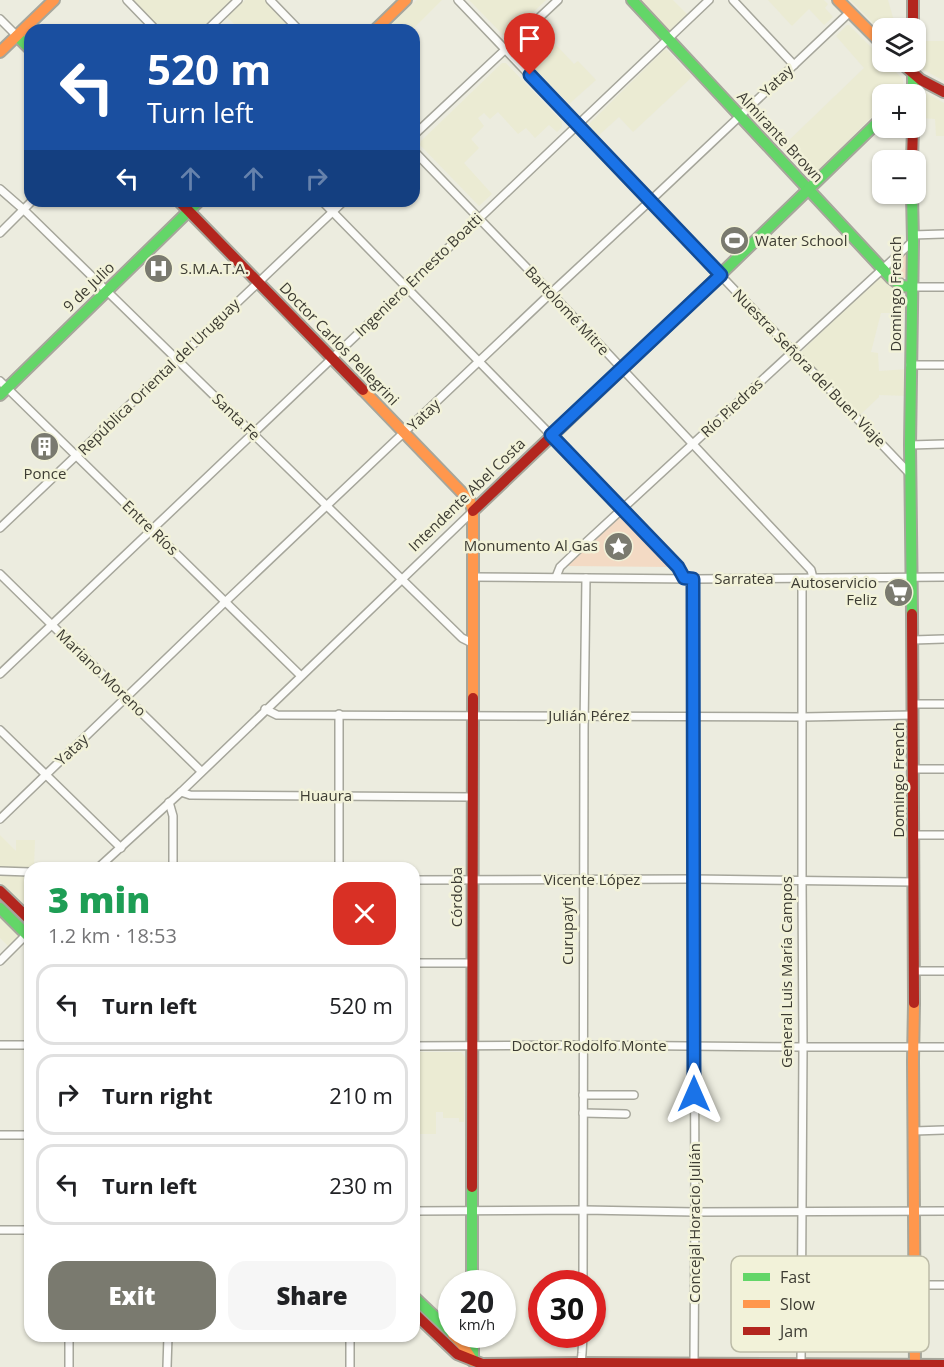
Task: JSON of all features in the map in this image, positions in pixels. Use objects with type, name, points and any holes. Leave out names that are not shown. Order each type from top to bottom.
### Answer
[{"type":"street","points":[[29,24],[54,0]]},
{"type":"street","points":[[126,0],[150,24]]},
{"type":"street","points":[[213,24],[237,0]]},
{"type":"street","points":[[270,0],[293,24]]},
{"type":"street","points":[[381,24],[406,0]]},
{"type":"street","name":"Nuestra Señora del Buen Viaje","points":[[458,0],[911,476]]},
{"type":"street","points":[[420,129],[558,0]]},
{"type":"street","name":"Almirante Brown","points":[[632,0],[883,269],[897,283],[911,287]]},
{"type":"street","name":"Ingeniero Ernesto Boatti","points":[[0,674],[709,0]]},
{"type":"street","points":[[733,0],[794,65]]},
{"type":"street","points":[[838,0],[872,34]]},
{"type":"street","points":[[913,0],[913,18]]},
{"type":"street","name":"Yatay","points":[[0,819],[225,602],[850,12]]},
{"type":"street","points":[[0,19],[24,43]]},
{"type":"street","points":[[0,52],[24,29]]},
{"type":"street","points":[[913,74],[944,92]]},
{"type":"street","points":[[910,84],[913,74]]},
{"type":"street","points":[[913,74],[913,84]]},
{"type":"street","name":"Intendente Abel Costa","points":[[105,862],[181,792],[300,675],[721,275],[872,128]]},
{"type":"street","name":"Bartolomé Mitre","points":[[420,157],[811,570],[813,578]]},
{"type":"street","name":"Santa Fe","points":[[0,189],[462,638],[472,643]]},
{"type":"street","name":"Domingo French","points":[[912,204],[910,445],[915,971],[914,1256]]},
{"type":"street","points":[[0,233],[27,207]]},
{"type":"street","name":"Doctor Carlos Pellegrini","points":[[185,207],[470,501],[473,510]]},
{"type":"street","name":"9 de Julio","points":[[2,388],[193,207]]},
{"type":"street","points":[[328,207],[678,567],[684,578]]},
{"type":"street","name":"República Oriental del Uruguay","points":[[0,528],[338,207]]},
{"type":"street","points":[[912,238],[944,234]]},
{"type":"street","name":"Río Piedras","points":[[556,577],[560,567],[883,269],[912,238]]},
{"type":"street","points":[[911,287],[944,287]]},
{"type":"street","points":[[910,365],[944,365]]},
{"type":"street","name":"Entre Ríos","points":[[2,388],[76,456],[300,675]]},
{"type":"street","points":[[910,445],[944,444]]},
{"type":"street","name":"Córdoba","points":[[472,1270],[473,510]]},
{"type":"street","name":"Mariano Moreno","points":[[0,574],[201,771]]},
{"type":"street","name":"Sarratea","points":[[472,577],[802,579],[944,577]]},
{"type":"street","name":"Curupaytí","points":[[583,1270],[586,578]]},
{"type":"street","name":"Concejal Horacio Julián","points":[[693,579],[694,1363]]},
{"type":"street","name":"General Luis María Campos","points":[[802,579],[802,1256]]},
{"type":"street","points":[[913,640],[944,639]]},
{"type":"street","name":"Julián Pérez","points":[[265,709],[277,715],[802,717],[913,710],[944,704]]},
{"type":"street","points":[[339,714],[339,862]]},
{"type":"street","points":[[0,729],[121,848]]},
{"type":"street","points":[[914,769],[944,769]]},
{"type":"street","name":"Huaura","points":[[181,792],[190,795],[472,797]]},
{"type":"street","points":[[169,802],[173,816],[173,862]]},
{"type":"street","points":[[914,835],[944,835]]},
{"type":"street","points":[[0,871],[24,872]]},
{"type":"street","name":"Vicente López","points":[[420,880],[693,879],[914,882]]},
{"type":"street","points":[[0,891],[24,915]]},
{"type":"street","points":[[0,908],[24,930]]},
{"type":"street","points":[[1,958],[24,938]]},
{"type":"street","points":[[420,963],[472,963]]},
{"type":"street","points":[[915,971],[944,971]]},
{"type":"street","points":[[0,1045],[24,1045]]},
{"type":"street","name":"Doctor Rodolfo Monte","points":[[420,1046],[944,1047]]},
{"type":"street","points":[[583,1095],[634,1095]]},
{"type":"street","points":[[584,1113],[626,1114]]},
{"type":"street","points":[[914,1131],[944,1130]]},
{"type":"street","points":[[0,1135],[24,1135]]},
{"type":"street","points":[[420,1211],[944,1211]]},
{"type":"street","points":[[0,1230],[24,1230]]},
{"type":"street","points":[[420,1303],[438,1320]]},
{"type":"street","points":[[420,1318],[471,1365],[677,1365],[694,1363],[778,1366],[944,1365]]},
{"type":"street","points":[[69,1342],[69,1367]]},
{"type":"street","points":[[167,1367],[168,1342]]},
{"type":"street","points":[[350,1342],[350,1367]]},
{"type":"street","points":[[463,1348],[471,1365]]},
{"type":"street","points":[[471,1365],[472,1348]]},
{"type":"street","points":[[580,1365],[582,1348]]},
{"type":"street","name":"General Luis María Campos","points":[[801,1352],[801,1365]]},
{"type":"shaded area","points":[[133,0],[231,0],[206,24],[156,24]]},
{"type":"shaded area","points":[[245,0],[265,0],[288,24],[234,24],[227,17]]},
{"type":"shaded area","points":[[417,0],[442,0],[418,24],[391,24]]},
{"type":"shaded area","points":[[469,0],[546,0],[507,38]]},
{"type":"shaded area","points":[[638,0],[673,0],[689,16],[669,31]]},
{"type":"shaded area","points":[[768,0],[824,0],[828,4],[825,8],[833,17],[824,25],[809,9],[792,26]]},
{"type":"shaded area","points":[[850,0],[888,0],[893,18],[872,18],[872,22]]},
{"type":"shaded area","points":[[849,25],[872,48],[872,72],[896,72],[903,79],[903,84],[872,84],[872,117],[812,177],[809,177],[782,147],[864,68],[836,36]]},
{"type":"shaded area","points":[[541,29],[574,64],[578,61],[596,80],[569,104],[519,53],[519,49]]},
{"type":"shaded area","points":[[926,41],[944,41],[944,81],[926,71]]},
{"type":"shaded area","points":[[664,50],[667,50],[692,77],[633,132],[619,117],[598,136],[589,125],[590,123]]},
{"type":"shaded area","points":[[502,63],[506,63],[562,122],[562,127],[557,132],[549,125],[535,138],[526,128],[518,134],[498,112],[490,119],[484,113],[478,118],[484,126],[471,139],[479,148],[464,163],[492,194],[479,206],[420,145],[421,141]]},
{"type":"shaded area","points":[[926,93],[944,103],[944,136],[936,136],[935,119],[926,118]]},
{"type":"shaded area","points":[[905,254],[908,255],[909,274],[903,279],[896,276],[891,269]]},
{"type":"shaded area","points":[[883,276],[907,300],[909,313],[881,313],[871,352],[878,353],[879,371],[908,369],[907,396],[879,395],[860,415],[803,357],[801,352],[879,277]]},
{"type":"shaded area","points":[[621,515],[673,567],[566,566]]},
{"type":"shaded area","points":[[0,835],[16,851],[16,840],[35,840],[34,862],[24,862],[24,868],[0,869]]},
{"type":"shaded area","points":[[0,875],[24,875],[24,906],[0,882]]},
{"type":"shaded area","points":[[0,916],[18,934],[18,939],[10,948],[0,938]]},
{"type":"shaded area","points":[[420,1052],[461,1052],[465,1057],[464,1122],[459,1122],[459,1118],[443,1118],[443,1112],[436,1112],[436,1134],[420,1134]]},
{"type":"traffic: fast","points":[[632,0],[891,278],[902,286],[911,287]]},
{"type":"traffic: fast","points":[[17,36],[24,43]]},
{"type":"traffic: fast","points":[[913,72],[913,84]]},
{"type":"traffic: fast","points":[[663,330],[872,128]]},
{"type":"traffic: fast","points":[[912,204],[910,445],[912,614]]},
{"type":"traffic: fast","points":[[0,395],[193,207]]},
{"type":"traffic: fast","points":[[0,908],[24,932]]},
{"type":"traffic: fast","points":[[472,1187],[472,1270]]},
{"type":"traffic: fast","points":[[420,1303],[438,1320]]},
{"type":"traffic: fast","points":[[473,1348],[473,1361]]},
{"type":"traffic: slow","points":[[29,24],[54,0]]},
{"type":"traffic: slow","points":[[381,24],[406,0]]},
{"type":"traffic: slow","points":[[838,0],[872,34]]},
{"type":"traffic: slow","points":[[0,52],[24,29]]},
{"type":"traffic: slow","points":[[363,390],[470,501],[473,511],[473,698]]},
{"type":"traffic: slow","points":[[914,1003],[914,1256]]},
{"type":"traffic: slow","points":[[464,1348],[473,1361]]},
{"type":"traffic: slow","points":[[915,1352],[915,1367]]},
{"type":"traffic: jam","points":[[913,0],[913,18]]},
{"type":"traffic: jam","points":[[912,72],[921,80],[944,92]]},
{"type":"traffic: jam","points":[[912,150],[913,138]]},
{"type":"traffic: jam","points":[[185,207],[363,390]]},
{"type":"traffic: jam","points":[[473,511],[663,330]]},
{"type":"traffic: jam","points":[[912,614],[914,1003]]},
{"type":"traffic: jam","points":[[472,1187],[473,698]]},
{"type":"traffic: jam","points":[[0,891],[24,914]]},
{"type":"traffic: jam","points":[[420,1319],[457,1354],[482,1364],[581,1363],[580,1367]]},
{"type":"traffic: jam","points":[[581,1363],[944,1365]]},
{"type":"place","name":"Water School","points":[[734,241]]},
{"type":"place","name":"S.M.A.T.A.","points":[[159,269]]},
{"type":"place","name":"Ponce","points":[[45,447]]},
{"type":"place","name":"Monumento Al Gas","points":[[619,546]]},
{"type":"place","name":"Autoservicio Feliz","points":[[898,592]]},
{"type":"route","points":[[530,75],[721,275],[551,435],[678,567],[684,578],[693,579],[694,1094]]}]
